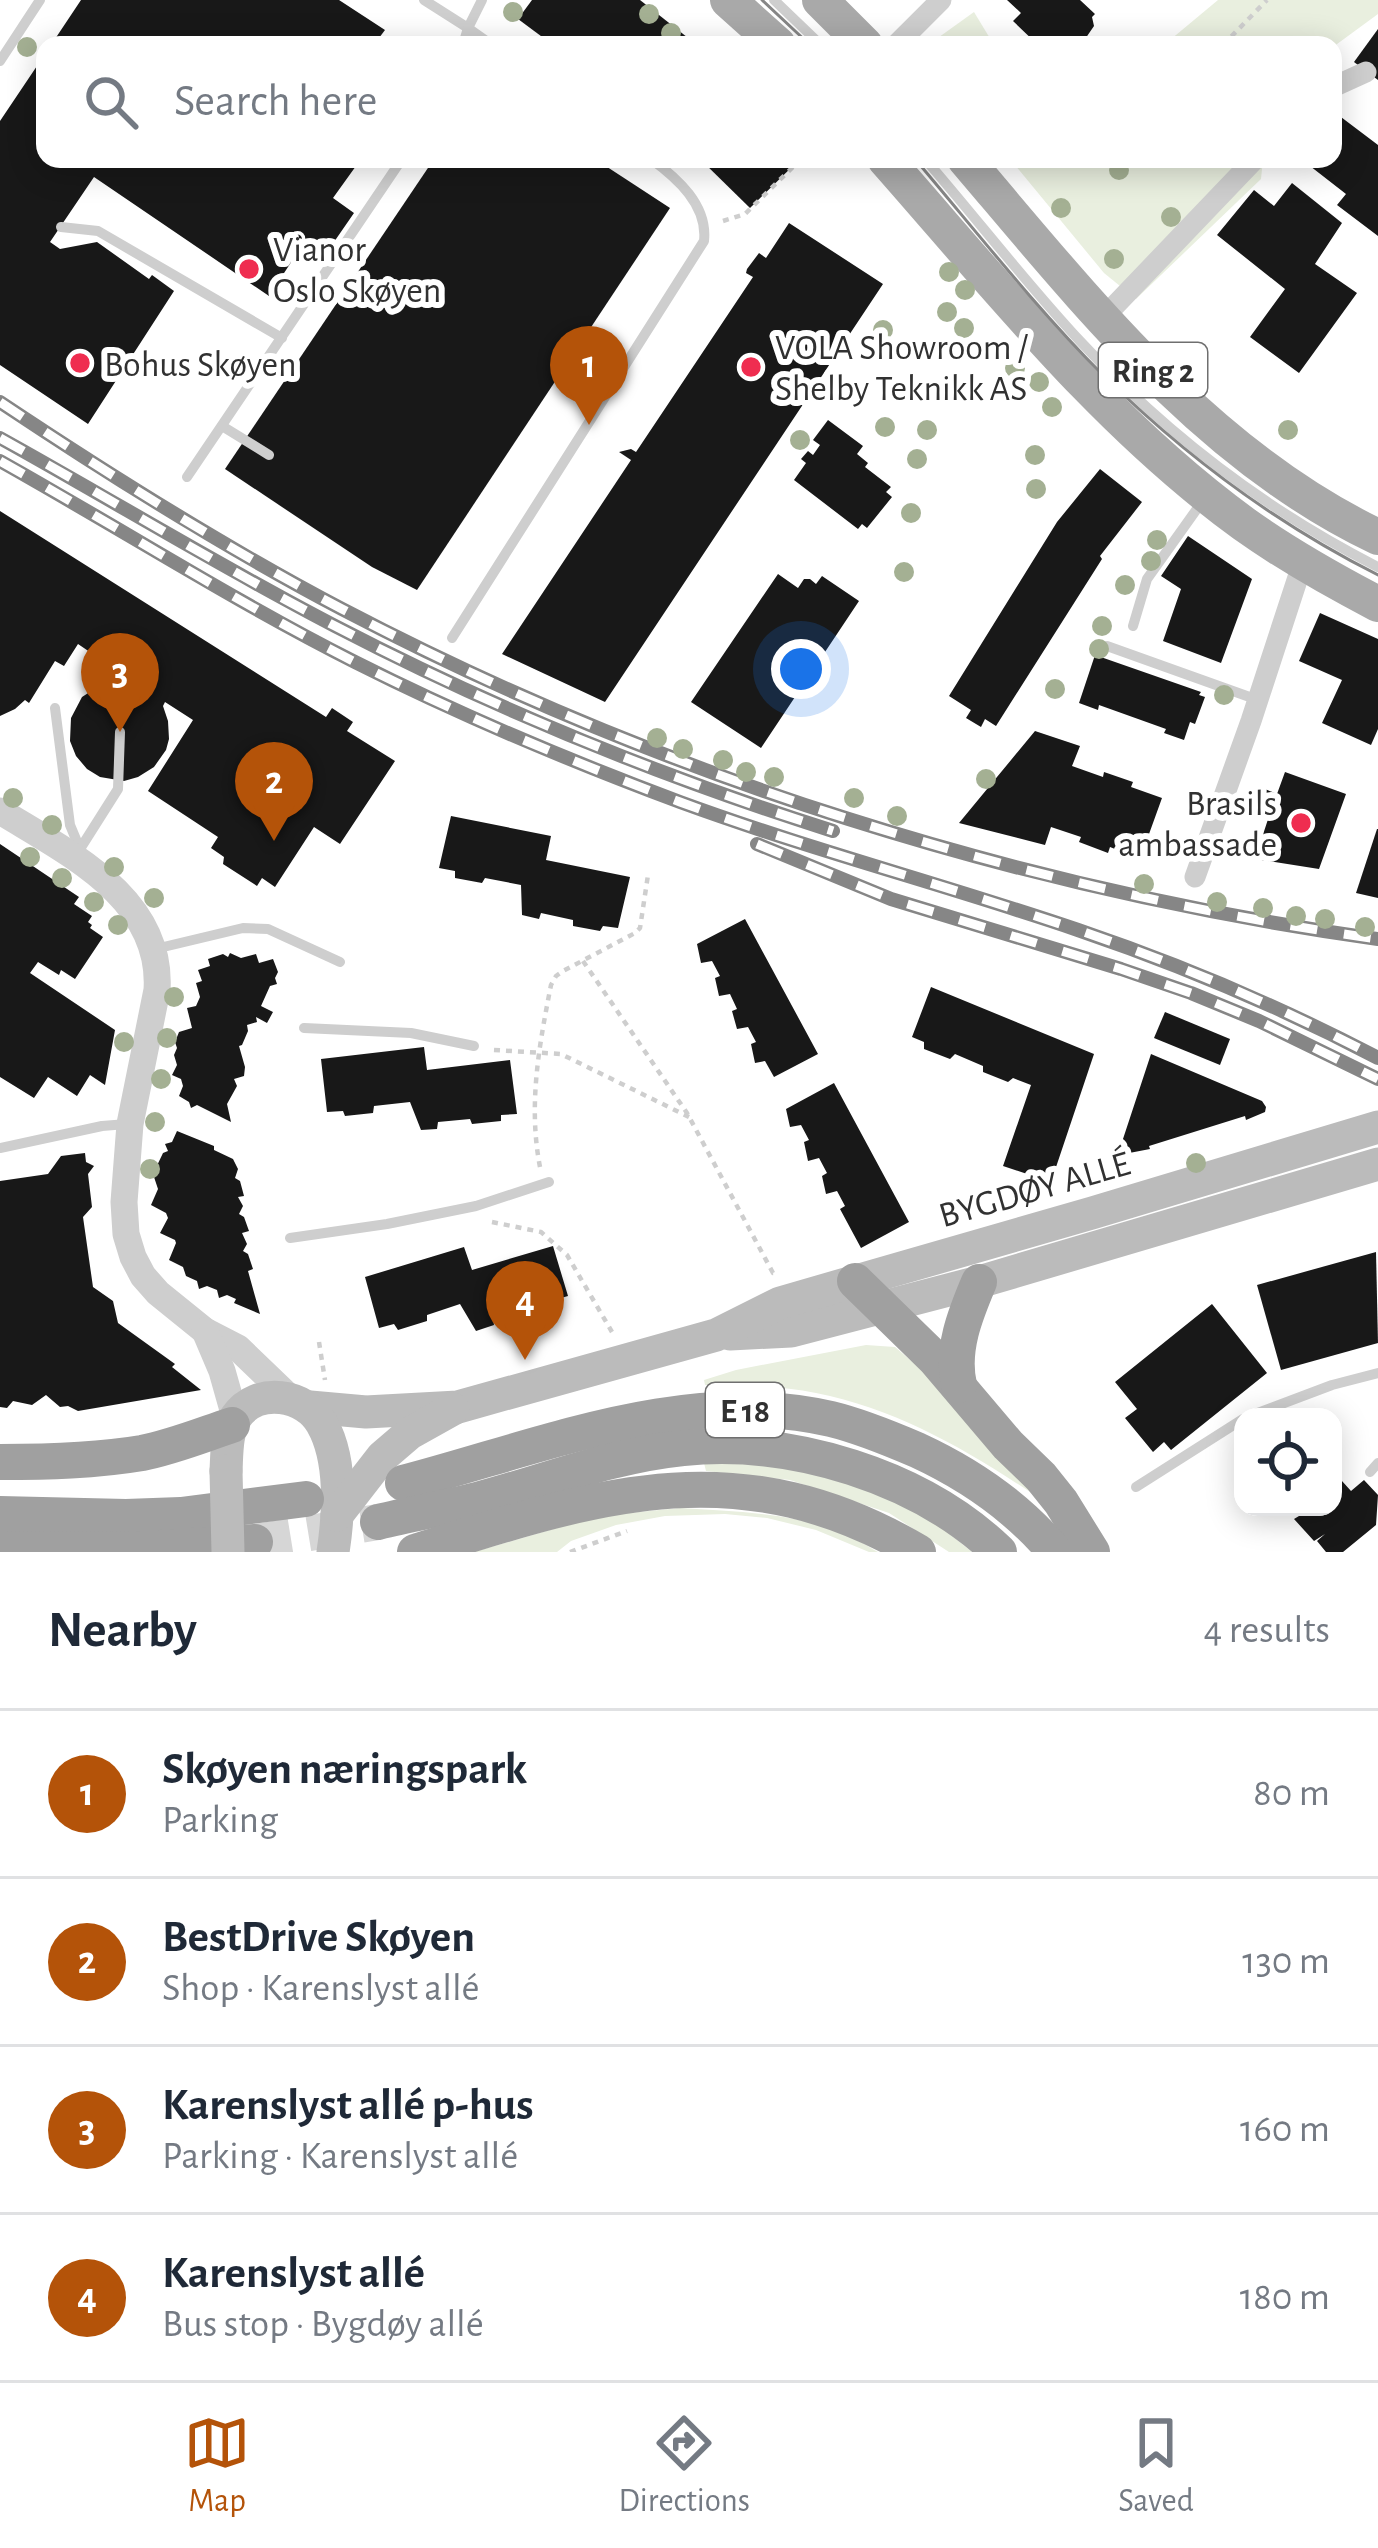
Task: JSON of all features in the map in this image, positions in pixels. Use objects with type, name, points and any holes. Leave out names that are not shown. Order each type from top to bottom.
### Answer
[{"type":"highway","points":[[855,1280],[959,1385],[1051,1490],[1092,1552]]},
{"type":"highway","points":[[959,1385],[956,1354],[979,1282]]},
{"type":"highway","name":"E 18","points":[[403,1483],[678,1412],[777,1411],[832,1419],[930,1456],[1014,1510],[1055,1552]]},
{"type":"highway","points":[[0,1462],[143,1453],[234,1421]]},
{"type":"highway","name":"E 18","points":[[377,1522],[641,1454],[724,1446],[821,1460],[872,1475],[938,1507],[999,1552]]},
{"type":"highway","points":[[415,1552],[597,1500],[686,1489],[740,1491],[811,1504],[876,1529],[918,1552]]},
{"type":"highway","points":[[0,1514],[126,1517],[322,1507]]},
{"type":"highway","points":[[0,1549],[242,1547]]},
{"type":"main road","points":[[728,0],[768,36]]},
{"type":"main road","points":[[820,0],[856,36]]},
{"type":"main road","name":"Ring 2","points":[[893,168],[1063,363],[1147,445],[1245,525],[1378,604]]},
{"type":"main road","name":"Ring 2","points":[[973,168],[1103,318],[1228,439],[1280,478],[1378,537]]},
{"type":"main road","name":"BYGDØY ALLÉ","points":[[309,1397],[366,1412],[458,1406],[716,1335],[780,1303],[1378,1126]]},
{"type":"main road","name":"BYGDØY ALLÉ","points":[[716,1335],[791,1330],[979,1282],[1378,1164]]},
{"type":"main road","points":[[242,1547],[226,1471],[234,1421],[243,1409],[261,1400],[309,1397],[330,1448],[322,1507],[333,1552]]},
{"type":"main road","name":"BYGDØY ALLÉ","points":[[322,1507],[410,1433],[458,1406]]},
{"type":"street","points":[[905,36],[941,0]]},
{"type":"street","points":[[1342,83],[1366,71]]},
{"type":"street","points":[[1103,318],[1247,168]]},
{"type":"street","points":[[1195,877],[1303,562]]},
{"type":"street","points":[[0,811],[77,853],[135,912],[155,949],[157,990],[130,1124],[124,1202],[126,1234],[143,1276],[205,1330],[309,1397]]},
{"type":"street","points":[[205,1330],[222,1371],[234,1421]]},
{"type":"lane","points":[[0,62],[40,0]]},
{"type":"lane","points":[[424,0],[479,36]]},
{"type":"lane","points":[[466,36],[482,0]]},
{"type":"lane","points":[[774,0],[812,36]]},
{"type":"lane","points":[[187,477],[396,168]]},
{"type":"lane","points":[[452,638],[704,241],[706,226],[699,210],[664,168]]},
{"type":"lane","points":[[934,168],[1052,310],[1138,398],[1240,484],[1378,568]]},
{"type":"lane","points":[[61,227],[98,231],[282,338]]},
{"type":"lane","points":[[222,426],[269,455]]},
{"type":"lane","points":[[1133,626],[1156,563],[1207,495]]},
{"type":"lane","points":[[1108,646],[1258,700]]},
{"type":"lane","points":[[55,708],[77,853]]},
{"type":"lane","points":[[77,853],[118,789],[120,732]]},
{"type":"lane","points":[[155,949],[243,928],[268,929],[340,962]]},
{"type":"lane","points":[[304,1028],[411,1033],[474,1046]]},
{"type":"lane","points":[[0,1148],[130,1124]]},
{"type":"lane","points":[[290,1238],[476,1206],[546,1183]]},
{"type":"lane","points":[[1271,1408],[1378,1373]]},
{"type":"lane","points":[[1136,1487],[1234,1425]]},
{"type":"path","points":[[1232,36],[1268,0]]},
{"type":"path","points":[[706,226],[745,214],[792,168]]},
{"type":"path","points":[[546,1183],[536,1148],[535,1110],[538,1052],[551,985],[556,976],[640,928],[648,875]]},
{"type":"path","points":[[583,961],[689,1117],[776,1273]]},
{"type":"path","points":[[474,1046],[561,1054],[689,1117]]},
{"type":"path","points":[[476,1206],[490,1221],[541,1232],[567,1255],[612,1332]]},
{"type":"path","points":[[309,1397],[319,1342]]},
{"type":"path","points":[[571,1552],[641,1528]]},
{"type":"green space","points":[[1218,0],[1378,0],[1378,14],[1342,40],[1342,36],[1175,36]]},
{"type":"green space","points":[[974,12],[989,36],[941,36]]},
{"type":"green space","points":[[1017,168],[1262,168],[1261,179],[1136,299],[1104,273]]},
{"type":"green space","points":[[866,1345],[895,1347],[929,1376],[1033,1494],[956,1446],[875,1409],[802,1390],[705,1385],[704,1380],[736,1370]]},
{"type":"green space","points":[[703,1459],[786,1466],[864,1488],[931,1519],[972,1552],[949,1552],[889,1513],[790,1480],[706,1471]]},
{"type":"green space","points":[[680,1508],[804,1521],[844,1533],[878,1552],[816,1530],[725,1514],[665,1516],[616,1525],[571,1541],[557,1552],[474,1552],[598,1516]]},
{"type":"building","points":[[81,0],[339,0],[385,30],[380,36],[57,36]]},
{"type":"building","points":[[532,0],[640,0],[686,36],[541,36],[518,19]]},
{"type":"building","points":[[1007,0],[1080,0],[1095,14],[1094,26],[1087,36],[1029,36],[1013,21],[1021,13]]},
{"type":"building","points":[[1378,29],[1378,80],[1354,62]]},
{"type":"building","points":[[36,67],[36,168],[355,168],[333,198],[354,213],[325,255],[305,241],[269,296],[94,177],[50,242],[60,249],[97,242],[174,291],[88,424],[0,365],[0,121]]},
{"type":"building","points":[[1342,118],[1378,145],[1378,236],[1337,205],[1346,194],[1313,168],[1342,168]]},
{"type":"building","points":[[428,168],[609,168],[670,208],[417,590],[372,567],[225,469]]},
{"type":"building","points":[[709,168],[791,168],[750,208]]},
{"type":"building","points":[[1292,183],[1342,223],[1315,264],[1357,293],[1299,373],[1250,337],[1285,289],[1217,235],[1254,190],[1274,206]]},
{"type":"building","points":[[789,223],[883,284],[605,702],[502,654],[631,460],[619,452],[636,452],[753,277],[747,269],[759,253],[766,258]]},
{"type":"building","points":[[828,420],[863,446],[857,454],[868,463],[865,467],[891,487],[886,492],[892,497],[867,528],[862,524],[858,529],[794,480],[806,463],[801,459],[808,451],[813,455],[820,445],[813,440]]},
{"type":"building","points":[[1100,469],[1142,502],[1100,556],[996,726],[985,719],[981,727],[966,718],[971,710],[949,696],[1057,522]]},
{"type":"building","points":[[0,511],[326,717],[332,708],[353,722],[347,731],[395,761],[340,844],[314,827],[275,887],[262,878],[257,886],[223,864],[224,857],[211,848],[218,837],[148,791],[193,720],[165,702],[169,739],[154,767],[124,781],[87,769],[70,741],[71,718],[82,697],[110,679],[113,671],[78,644],[64,666],[55,661],[29,703],[25,700],[0,716]]},
{"type":"building","points":[[1188,536],[1252,579],[1221,663],[1163,641],[1181,589],[1161,576]]},
{"type":"building","points":[[778,574],[798,588],[804,579],[816,584],[822,576],[859,601],[761,748],[691,702]]},
{"type":"building","points":[[1320,613],[1378,639],[1378,729],[1371,745],[1322,723],[1342,680],[1299,661]]},
{"type":"building","points":[[1095,655],[1201,692],[1205,697],[1184,740],[1099,705],[1098,710],[1079,703]]},
{"type":"building","points":[[1035,731],[1080,746],[1072,766],[1133,782],[1131,787],[1162,798],[1140,859],[1110,847],[1108,853],[1051,827],[1045,845],[959,823]]},
{"type":"building","points":[[1285,772],[1346,794],[1319,869],[1255,859],[1274,801],[1262,797],[1265,789],[1277,794]]},
{"type":"building","points":[[451,816],[551,836],[546,860],[630,877],[618,928],[603,926],[600,931],[541,913],[539,919],[522,915],[521,885],[455,878],[455,871],[439,868]]},
{"type":"building","points":[[1378,829],[1378,898],[1356,893]]},
{"type":"building","points":[[0,844],[79,897],[74,904],[92,916],[90,928],[103,937],[75,979],[38,962],[30,973],[115,1030],[105,1085],[90,1075],[77,1096],[48,1077],[34,1098],[0,1077]]},
{"type":"building","points":[[745,919],[818,1054],[774,1077],[765,1061],[755,1063],[751,1044],[756,1042],[748,1027],[737,1029],[732,1011],[737,1009],[730,994],[719,996],[715,978],[720,976],[712,961],[701,963],[697,944]]},
{"type":"building","points":[[230,953],[241,958],[256,954],[259,963],[273,959],[278,972],[277,984],[270,986],[261,1006],[273,1012],[267,1023],[256,1017],[257,1022],[247,1025],[239,1046],[245,1067],[244,1076],[234,1079],[237,1086],[227,1104],[231,1122],[197,1105],[191,1108],[179,1096],[181,1079],[172,1075],[179,1032],[192,1028],[187,1008],[196,1006],[200,997],[198,970],[210,966],[208,959]]},
{"type":"building","points":[[931,987],[1094,1054],[1051,1182],[1003,1166],[1031,1085],[983,1072],[983,1066],[955,1054],[950,1059],[924,1049],[924,1042],[912,1037]]},
{"type":"building","points":[[1165,1012],[1230,1039],[1220,1065],[1154,1038]]},
{"type":"building","points":[[424,1047],[427,1070],[510,1060],[517,1114],[472,1124],[470,1119],[438,1122],[437,1129],[421,1130],[410,1102],[374,1106],[373,1113],[345,1116],[343,1111],[327,1112],[321,1059]]},
{"type":"building","points":[[1151,1054],[1262,1101],[1265,1112],[1124,1154],[1121,1145]]},
{"type":"building","points":[[834,1083],[909,1222],[861,1248],[840,1209],[845,1206],[837,1191],[826,1194],[822,1176],[827,1173],[819,1158],[808,1161],[804,1142],[809,1140],[801,1125],[790,1127],[786,1109]]},
{"type":"building","points":[[177,1131],[214,1146],[233,1159],[238,1169],[235,1178],[244,1196],[238,1197],[243,1206],[239,1214],[249,1231],[242,1233],[247,1244],[243,1251],[253,1269],[248,1271],[260,1314],[227,1295],[219,1298],[217,1290],[199,1289],[183,1267],[169,1260],[175,1240],[160,1233],[168,1218],[151,1205],[158,1189],[153,1174],[168,1151],[165,1144],[172,1142]]},
{"type":"building","points":[[85,1153],[86,1162],[94,1166],[88,1174],[92,1207],[83,1217],[93,1287],[113,1301],[118,1323],[175,1364],[172,1367],[201,1390],[78,1411],[60,1407],[46,1395],[32,1405],[13,1401],[7,1408],[0,1407],[0,1181],[48,1174],[61,1156]]},
{"type":"building","points":[[553,1246],[568,1296],[554,1300],[555,1307],[526,1317],[522,1311],[493,1319],[494,1325],[476,1331],[460,1304],[398,1330],[394,1324],[379,1328],[365,1277],[464,1247],[472,1270]]},
{"type":"building","points":[[1376,1252],[1378,1343],[1281,1370],[1257,1285]]},
{"type":"building","points":[[1212,1304],[1267,1373],[1171,1450],[1164,1442],[1153,1452],[1125,1418],[1137,1409],[1115,1382]]},
{"type":"building","points":[[1364,1480],[1378,1495],[1376,1525],[1343,1552],[1326,1552],[1317,1541],[1325,1534],[1314,1541],[1294,1519],[1342,1516],[1342,1481],[1351,1491]]},
{"type":"tunnel","points":[[255,1542],[378,1522]]},
{"type":"tram line","points":[[762,0],[800,36]]},
{"type":"tram line","points":[[923,168],[1054,323],[1134,405],[1267,510],[1378,575]]},
{"type":"railway","points":[[0,402],[168,510],[342,609],[464,669],[716,774],[978,857],[1110,890],[1378,939]]},
{"type":"railway","points":[[0,438],[292,604],[456,685],[642,764],[833,831]]},
{"type":"railway","points":[[0,461],[310,639],[516,736],[729,819],[1155,958],[1268,1004],[1378,1058]]},
{"type":"railway","points":[[757,844],[891,899],[1191,993],[1378,1079]]},
{"type":"place","name":"Vianor Oslo Skøyen","points":[[249,269]]},
{"type":"place","name":"Bohus Skøyen","points":[[80,363]]},
{"type":"place","name":"VOLA Showroom / Shelby Teknikk AS","points":[[751,367]]},
{"type":"place","name":"Skøyen næringspark","points":[[589,425]]},
{"type":"place","name":"Karenslyst allé p-hus","points":[[120,732]]},
{"type":"place","name":"Brasils ambassade","points":[[1301,823]]},
{"type":"place","name":"BestDrive Skøyen","points":[[274,841]]},
{"type":"place","name":"Karenslyst allé","points":[[525,1360]]}]
